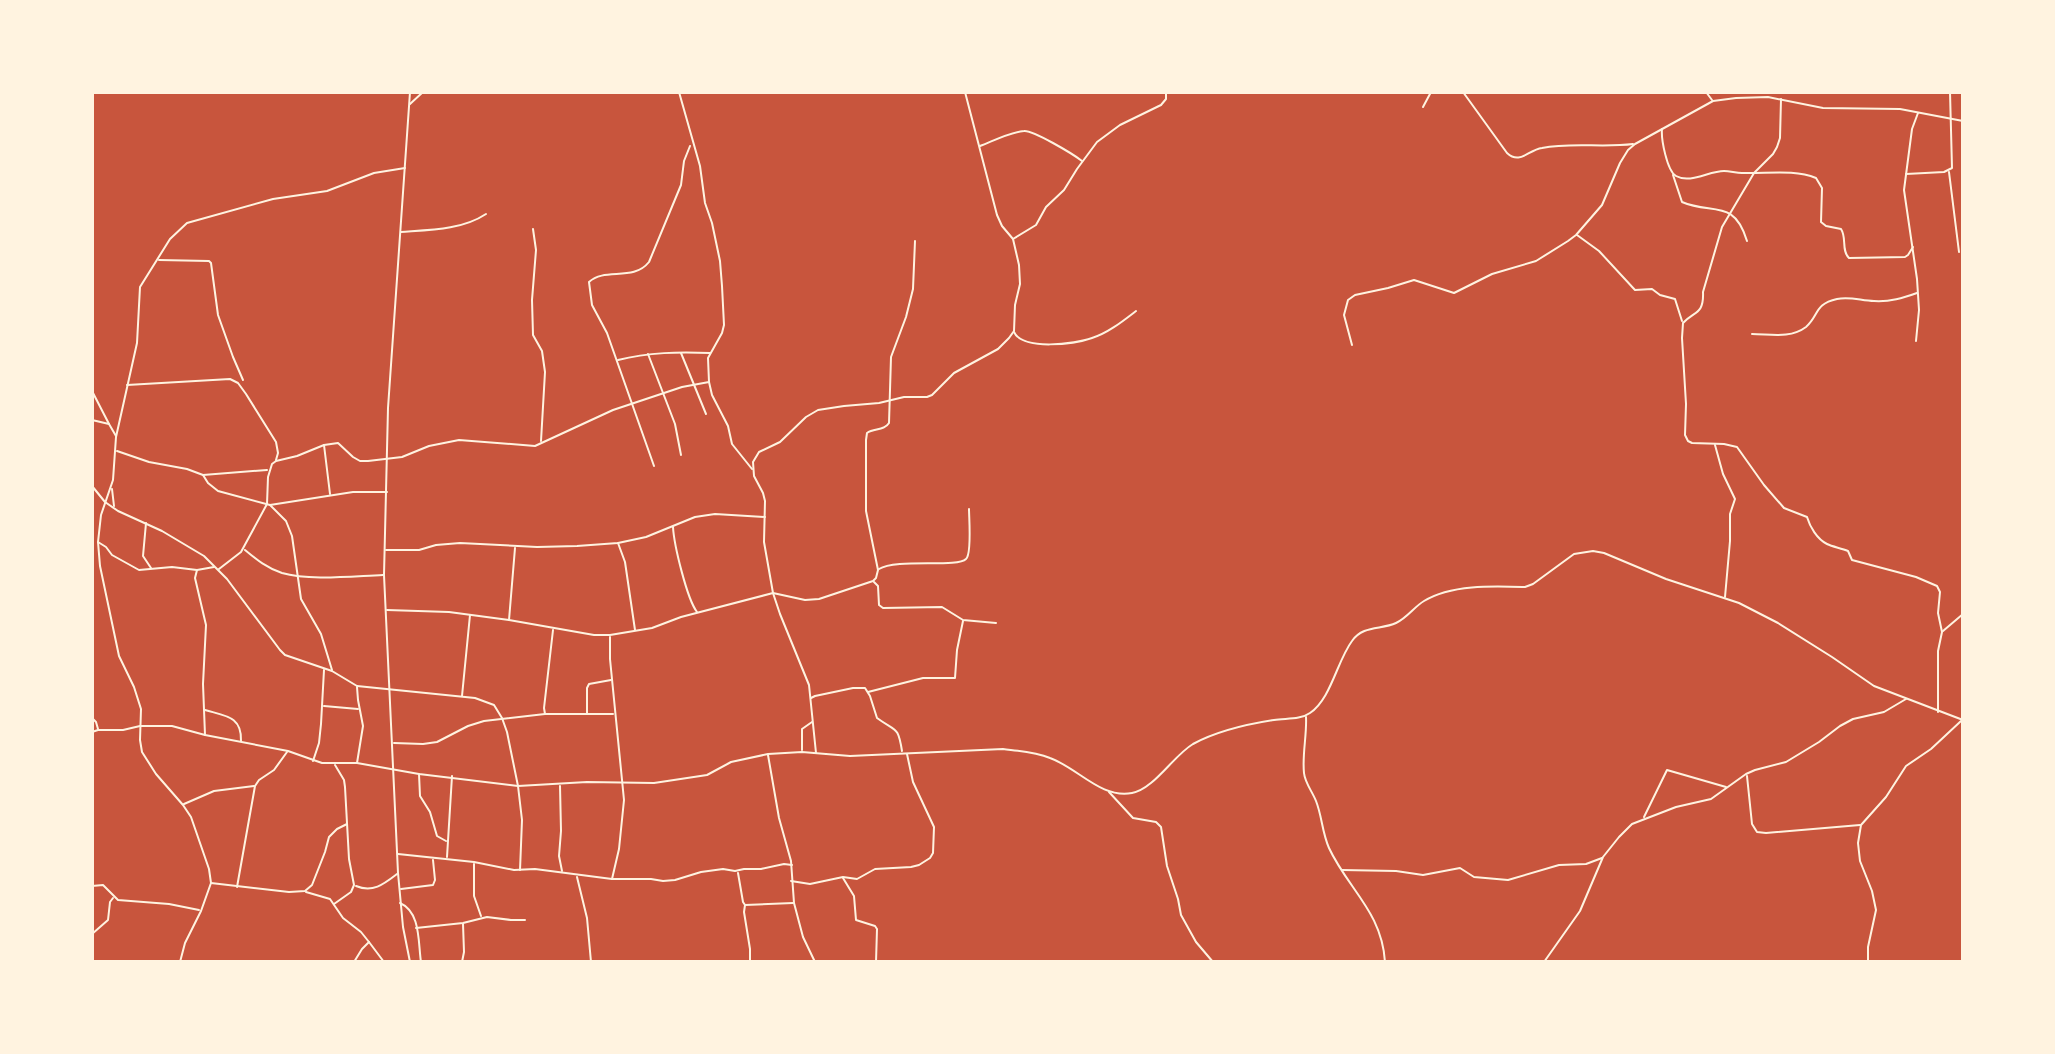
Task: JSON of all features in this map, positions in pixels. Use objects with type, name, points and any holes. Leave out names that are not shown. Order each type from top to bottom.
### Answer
[{"type":"street","points":[[410,92],[388,408],[384,550],[399,889],[410,962]]},
{"type":"street","points":[[409,105],[423,92]]},
{"type":"street","points":[[679,92],[700,166],[705,203],[720,261],[724,325],[707,363],[709,382],[717,407],[728,426],[732,444],[752,470],[763,493],[764,542],[773,593],[808,679],[816,753]]},
{"type":"street","points":[[965,92],[999,222],[1013,239],[1020,277],[1015,305],[1016,336],[1022,341],[1066,344],[1094,337],[1136,311]]},
{"type":"street","points":[[1013,239],[1036,225],[1046,207],[1064,190],[1097,142],[1110,131],[1164,101],[1166,92]]},
{"type":"street","points":[[1423,107],[1431,92]]},
{"type":"street","points":[[1463,92],[1507,153],[1515,158],[1519,159],[1538,148],[1554,146],[1611,147],[1635,144]]},
{"type":"street","points":[[1706,92],[1713,101]]},
{"type":"street","points":[[1950,92],[1952,163],[1949,171],[1959,252]]},
{"type":"street","points":[[1352,345],[1344,315],[1348,300],[1355,295],[1414,280],[1454,293],[1492,274],[1536,261],[1576,235],[1602,205],[1628,150],[1713,101],[1757,97],[1823,108],[1867,107],[1918,112],[1963,121]]},
{"type":"street","points":[[1683,323],[1699,311],[1718,239],[1729,214],[1754,173],[1777,147],[1781,99]]},
{"type":"street","points":[[1916,341],[1918,292],[1905,205],[1905,174],[1918,112]]},
{"type":"street","points":[[1662,128],[1661,137],[1682,202],[1717,208],[1729,214],[1742,229],[1747,241]]},
{"type":"street","points":[[980,146],[1027,131],[1069,151],[1083,162]]},
{"type":"street","points":[[654,466],[607,333],[592,305],[589,282],[596,277],[640,271],[649,262],[681,185],[684,161],[692,143]]},
{"type":"street","points":[[180,962],[211,883],[209,869],[191,817],[142,752],[141,709],[119,656],[98,542],[99,521],[111,487],[116,437],[137,343],[140,287],[178,229],[197,219],[285,196],[327,191],[374,173],[405,168]]},
{"type":"street","points":[[1673,174],[1691,178],[1725,171],[1803,174],[1816,178],[1822,188],[1821,222],[1841,229],[1849,258],[1905,257],[1913,247]]},
{"type":"street","points":[[1905,174],[1949,171]]},
{"type":"street","points":[[400,232],[447,228],[471,222],[486,214]]},
{"type":"street","points":[[533,229],[536,250],[533,335],[542,351],[545,372],[542,443]]},
{"type":"street","points":[[1576,235],[1599,251],[1635,290],[1652,289],[1675,299],[1683,323],[1685,435],[1688,441],[1733,446],[1740,450],[1784,508],[1807,517],[1810,526],[1826,544],[1848,551],[1852,560],[1916,577],[1937,586],[1942,632],[1938,651],[1938,712]]},
{"type":"street","points":[[386,610],[449,612],[610,635],[636,631],[773,593],[805,600],[819,599],[873,581],[878,570],[866,511],[866,440],[867,433],[887,426],[889,419],[891,357],[913,289],[915,241]]},
{"type":"street","points":[[158,260],[211,261],[218,315],[243,380]]},
{"type":"street","points":[[1752,334],[1783,336],[1796,332],[1807,326],[1823,305],[1839,298],[1895,300],[1918,292]]},
{"type":"street","points":[[752,470],[759,452],[780,442],[812,413],[825,408],[932,395],[954,373],[998,349],[1014,331]]},
{"type":"street","points":[[680,352],[706,414]]},
{"type":"street","points":[[617,360],[648,354],[710,353]]},
{"type":"street","points":[[648,354],[675,424],[681,455]]},
{"type":"street","points":[[98,542],[112,555],[136,569],[217,568],[235,558],[243,548],[268,504],[269,470],[278,453],[276,442],[246,394],[238,383],[230,379],[127,385]]},
{"type":"street","points":[[276,461],[338,443],[360,461],[388,460],[459,440],[533,447],[632,404],[709,382]]},
{"type":"street","points":[[92,391],[116,437]]},
{"type":"street","points":[[92,420],[109,424]]},
{"type":"street","points":[[1715,444],[1723,474],[1735,499],[1730,514],[1725,598]]},
{"type":"street","points":[[324,445],[331,495]]},
{"type":"street","points":[[116,451],[203,475],[269,470]]},
{"type":"street","points":[[203,475],[218,491],[268,504],[353,492],[387,492]]},
{"type":"street","points":[[92,486],[115,509],[195,550],[217,568],[280,650],[294,658],[332,671],[357,686],[462,697],[490,703],[502,718],[512,749],[522,820],[520,870]]},
{"type":"street","points":[[111,487],[115,509]]},
{"type":"street","points":[[268,504],[286,521],[292,536],[301,599],[321,634],[332,671]]},
{"type":"street","points":[[878,570],[891,565],[965,560],[969,547],[969,509]]},
{"type":"street","points":[[384,550],[419,550],[460,543],[557,547],[618,543],[646,537],[687,519],[715,514],[765,517]]},
{"type":"street","points":[[146,523],[143,556],[152,569]]},
{"type":"street","points":[[673,526],[693,607],[698,613]]},
{"type":"street","points":[[618,543],[625,562],[636,631]]},
{"type":"street","points":[[509,620],[515,546]]},
{"type":"street","points":[[243,548],[260,563],[284,573],[384,575]]},
{"type":"street","points":[[1109,791],[1129,794],[1141,790],[1186,749],[1201,740],[1247,725],[1306,716],[1318,706],[1352,641],[1361,632],[1398,622],[1424,601],[1441,594],[1469,588],[1525,587],[1583,551],[1604,553],[1666,579],[1739,603],[1778,623],[1874,686],[1963,720]]},
{"type":"street","points":[[197,570],[195,578],[206,625],[203,684],[205,735]]},
{"type":"street","points":[[873,581],[878,586],[879,605],[883,608],[942,607],[963,620],[996,623]]},
{"type":"street","points":[[690,615],[693,607]]},
{"type":"street","points":[[1942,632],[1963,614]]},
{"type":"street","points":[[462,697],[470,615]]},
{"type":"street","points":[[868,692],[923,678],[955,678],[963,620]]},
{"type":"street","points":[[545,714],[553,628]]},
{"type":"street","points":[[610,635],[624,807],[612,879]]},
{"type":"street","points":[[313,761],[319,743],[325,669]]},
{"type":"street","points":[[587,714],[589,684],[612,680]]},
{"type":"street","points":[[357,686],[363,726],[357,763]]},
{"type":"street","points":[[791,881],[810,884],[843,877],[857,879],[875,869],[919,865],[933,853],[935,835],[933,822],[913,782],[899,733],[877,718],[868,692],[861,687],[811,699]]},
{"type":"street","points":[[1544,962],[1580,911],[1603,857],[1632,824],[1682,804],[1711,799],[1746,774],[1786,762],[1853,719],[1884,712],[1906,699]]},
{"type":"street","points":[[323,706],[359,709]]},
{"type":"street","points":[[204,710],[235,721],[241,729],[241,741]]},
{"type":"street","points":[[393,743],[437,742],[476,723],[502,718],[545,714],[615,714]]},
{"type":"street","points":[[1306,716],[1304,776],[1317,803],[1325,837],[1342,870],[1368,906],[1382,941],[1385,962]]},
{"type":"street","points":[[92,718],[98,730]]},
{"type":"street","points":[[1868,962],[1876,910],[1860,861],[1858,843],[1861,825],[1886,797],[1906,766],[1931,749],[1963,720]]},
{"type":"street","points":[[802,752],[802,729],[813,722]]},
{"type":"street","points":[[92,732],[172,726],[288,751],[313,761],[357,763],[518,786],[587,782],[654,783],[700,776],[731,762],[768,754],[802,752],[850,756],[1003,749],[1025,751],[1060,762],[1109,791],[1133,818],[1156,822],[1161,827],[1167,866],[1181,915],[1196,942],[1213,962]]},
{"type":"street","points":[[237,887],[255,786],[274,770],[288,751]]},
{"type":"street","points":[[768,754],[779,818],[792,865],[794,903],[803,937],[815,962]]},
{"type":"street","points":[[334,764],[344,780],[349,859],[354,885],[351,892],[334,904]]},
{"type":"street","points":[[1643,819],[1667,770],[1727,787]]},
{"type":"street","points":[[419,774],[420,796],[432,817],[437,836],[447,842]]},
{"type":"street","points":[[1746,774],[1752,824],[1757,832],[1861,825]]},
{"type":"street","points":[[447,858],[452,776]]},
{"type":"street","points":[[560,785],[559,856],[562,873]]},
{"type":"street","points":[[183,805],[214,791],[255,786]]},
{"type":"street","points":[[305,891],[312,885],[329,837],[347,824]]},
{"type":"street","points":[[397,853],[520,870],[667,881],[723,869],[735,871],[792,865]]},
{"type":"street","points":[[1342,870],[1423,875],[1460,868],[1474,877],[1501,880],[1559,865],[1586,864],[1603,857]]},
{"type":"street","points":[[399,889],[433,885],[433,858]]},
{"type":"street","points":[[474,862],[474,896],[481,917]]},
{"type":"street","points":[[735,871],[745,905],[750,962]]},
{"type":"street","points":[[354,885],[372,889],[398,873]]},
{"type":"street","points":[[577,875],[587,918],[591,962]]},
{"type":"street","points":[[843,877],[854,896],[856,920],[877,929],[876,962]]},
{"type":"street","points":[[211,883],[305,891],[330,899],[343,918],[361,932],[384,962]]},
{"type":"street","points":[[92,886],[103,885],[114,897],[123,901],[169,904],[201,911]]},
{"type":"street","points":[[92,934],[108,920],[110,902],[114,897]]},
{"type":"street","points":[[400,903],[411,910],[421,962]]},
{"type":"street","points":[[745,905],[794,903]]},
{"type":"street","points":[[416,928],[463,923],[481,917],[525,920]]},
{"type":"street","points":[[462,962],[463,923]]},
{"type":"street","points":[[354,962],[369,942]]},
{"type":"street","points":[[537,962],[549,962]]}]
